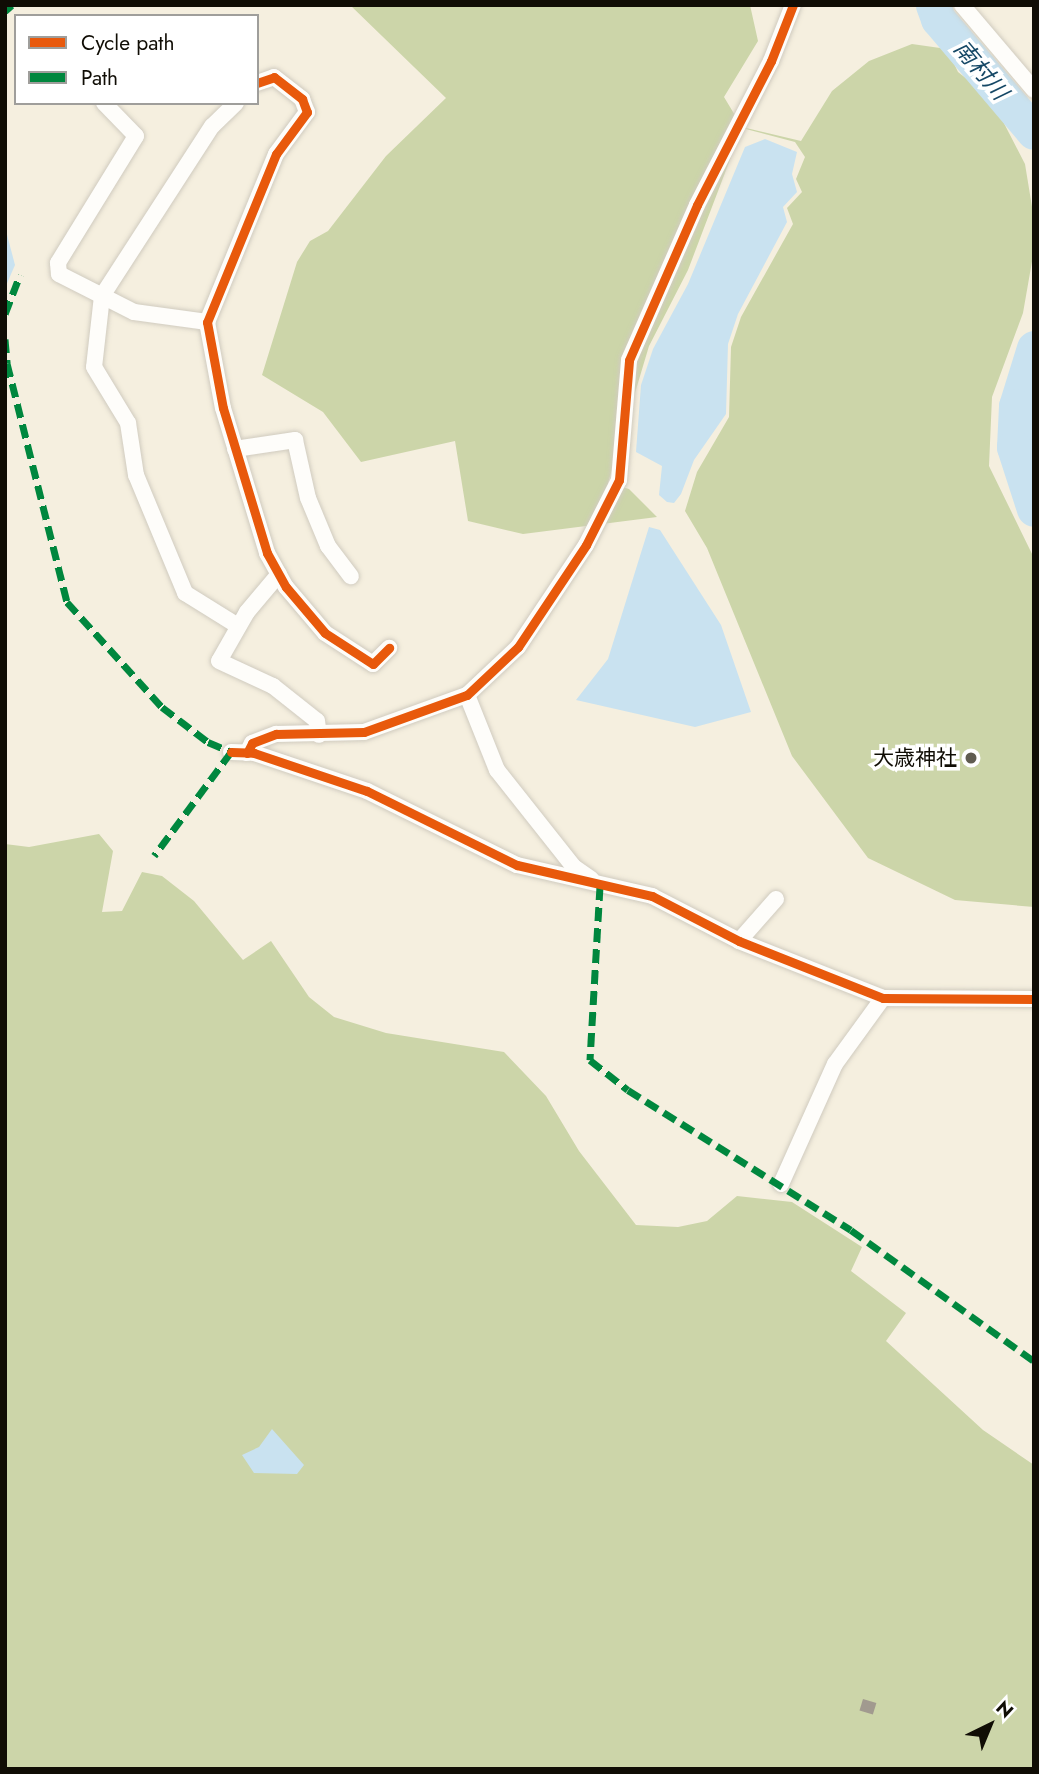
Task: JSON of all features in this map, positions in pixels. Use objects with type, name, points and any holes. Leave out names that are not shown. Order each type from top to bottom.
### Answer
[{"type":"street","points":[[793,5],[771,61],[697,205],[629,360],[619,480],[552,601],[518,647],[467,695],[364,732],[276,734],[252,743],[239,752],[367,791],[517,865],[600,886],[652,895],[739,941],[883,998],[1034,999]]},
{"type":"street","points":[[961,5],[1034,90]]},
{"type":"street","points":[[259,82],[274,77],[302,99],[307,111],[276,154],[207,322],[235,450],[267,553],[279,574],[325,633],[373,664],[388,649]]},
{"type":"street","points":[[106,105],[136,136],[58,263],[59,274],[134,312],[207,322]]},
{"type":"street","points":[[234,105],[212,126],[102,296],[94,367],[128,424],[136,475],[185,593],[238,626]]},
{"type":"street","points":[[235,450],[295,440],[308,498],[328,546],[351,576]]},
{"type":"street","points":[[279,574],[238,626],[219,661],[273,686],[317,721],[319,735]]},
{"type":"street","points":[[467,695],[497,770],[574,867],[600,886]]},
{"type":"street","points":[[739,941],[776,900]]},
{"type":"street","points":[[781,1184],[835,1064],[883,998]]},
{"type":"green space","points":[[350,5],[750,5],[758,41],[724,97],[742,127],[801,141],[832,91],[869,61],[912,44],[947,49],[958,72],[991,98],[1025,164],[1034,219],[1034,250],[1023,313],[992,397],[989,466],[1034,558],[1034,907],[955,900],[868,858],[792,756],[707,548],[685,511],[697,472],[729,417],[731,347],[741,317],[793,224],[787,208],[802,192],[796,179],[805,157],[795,142],[742,128],[688,270],[649,346],[608,483],[629,489],[657,517],[523,534],[468,521],[455,441],[361,462],[323,412],[262,375],[297,262],[310,241],[328,231],[386,156],[446,98]]},
{"type":"green space","points":[[99,834],[113,851],[102,912],[122,911],[142,872],[162,876],[194,901],[243,960],[271,941],[309,997],[334,1017],[386,1033],[504,1052],[546,1096],[579,1151],[636,1225],[678,1227],[707,1221],[737,1196],[792,1202],[862,1247],[851,1271],[906,1313],[886,1341],[983,1430],[1034,1465],[1034,1769],[5,1769],[5,844],[29,847]]},
{"type":"water","points":[[765,139],[797,152],[792,174],[797,192],[783,207],[787,222],[738,314],[728,344],[726,414],[694,460],[681,494],[674,503],[667,502],[659,495],[662,466],[636,452],[641,385],[653,349],[688,284],[745,147]]},
{"type":"water","points":[[5,227],[15,265],[5,288]]},
{"type":"water","points":[[649,527],[660,530],[721,625],[751,712],[695,727],[576,700],[608,659]]},
{"type":"water","points":[[272,1429],[304,1465],[297,1474],[254,1473],[242,1455],[259,1447]]},
{"type":"building","points":[[863,1699],[876,1703],[873,1715],[859,1710]]},
{"type":"waterway","name":"南村川","points":[[933,5],[938,19],[1034,132]]},
{"type":"waterway","name":"南村川","points":[[1034,348],[1016,406],[1014,447],[1034,509]]},
{"type":"marked path","points":[[5,11],[12,5]]},
{"type":"marked path","points":[[5,314],[20,275]]},
{"type":"marked path","points":[[5,339],[7,363],[67,602],[162,707],[208,742],[231,752],[154,856]]},
{"type":"marked path","points":[[600,886],[590,1060],[628,1090],[851,1230],[1034,1361]]},
{"type":"cycle path","points":[[247,753],[252,743],[276,734],[364,732],[467,695],[518,647],[586,545],[619,480],[629,360],[697,205],[771,61],[793,5]]},
{"type":"cycle path","points":[[259,82],[274,77],[302,99],[307,112],[276,154],[207,322],[223,408],[267,553],[286,587],[325,633],[373,664],[389,648]]},
{"type":"cycle path","points":[[231,752],[254,753],[367,791],[517,865],[652,896],[739,941],[883,998],[1034,999]]},
{"type":"place","name":"大歳神社","points":[[971,758]]}]
